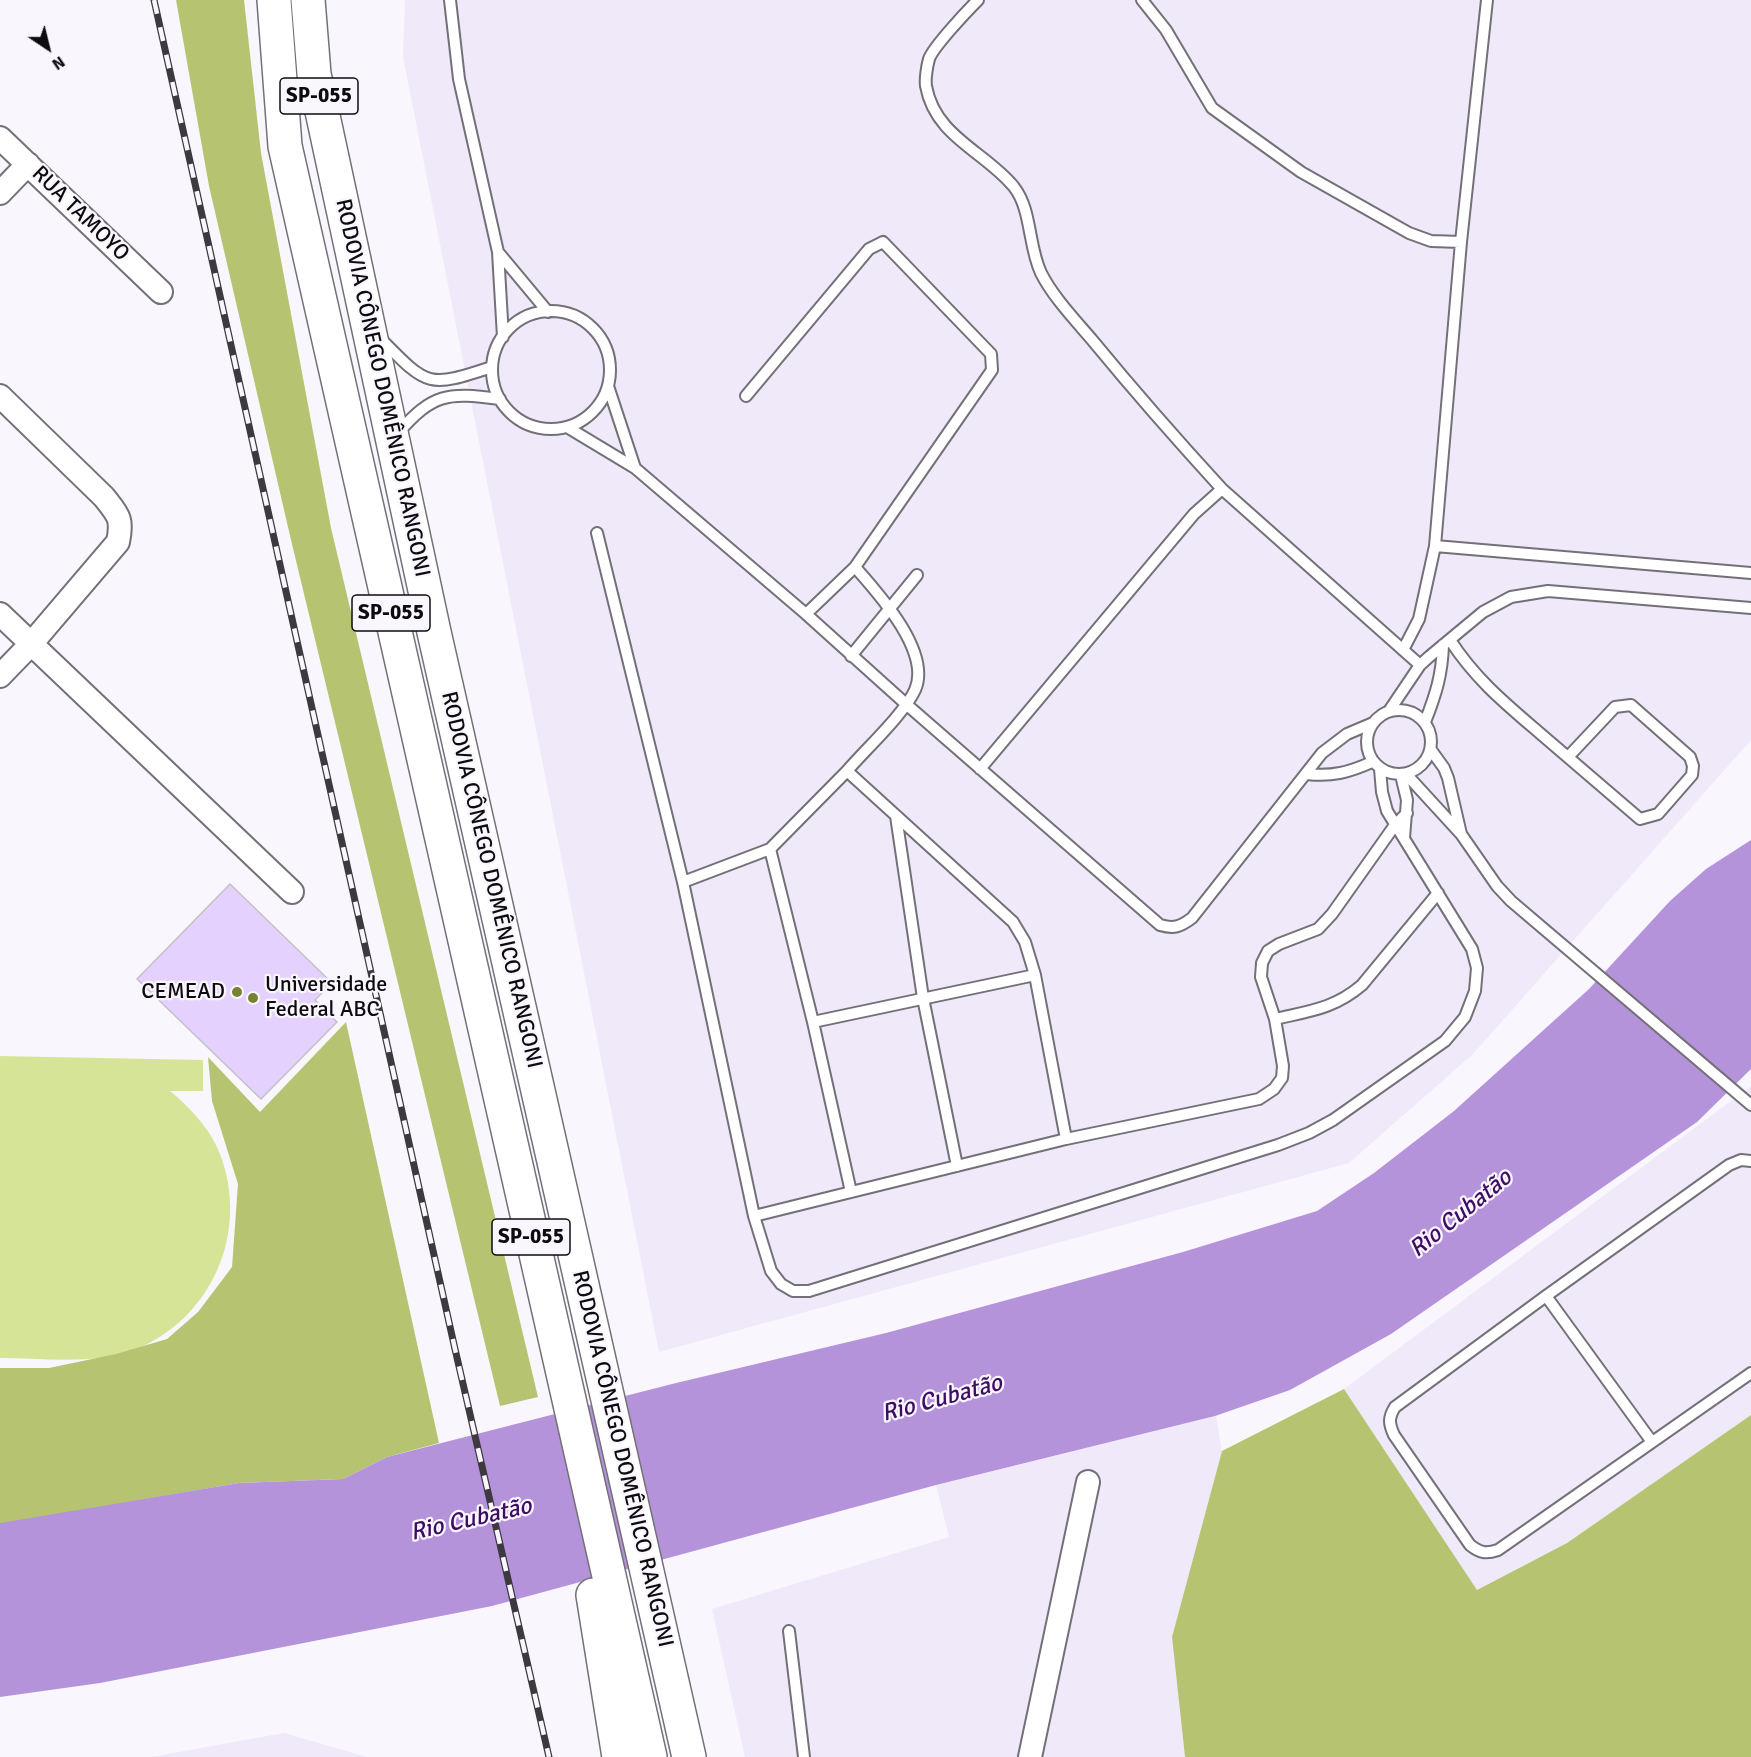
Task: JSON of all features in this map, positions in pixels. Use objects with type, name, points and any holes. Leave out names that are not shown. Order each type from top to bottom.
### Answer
[{"type":"highway","name":"RODOVIA CÔNEGO DOMÊNICO RANGONI","points":[[274,0],[282,131],[285,146],[650,1757]]},
{"type":"highway","name":"RODOVIA CÔNEGO DOMÊNICO RANGONI","points":[[308,0],[314,74],[434,632],[539,1086],[689,1757]]},
{"type":"highway","points":[[598,1357],[712,1757]]},
{"type":"highway","points":[[563,1380],[592,1593],[619,1757]]},
{"type":"street","name":"RUA TAMOYO","points":[[0,138],[160,292]]},
{"type":"street","points":[[0,193],[28,164]]},
{"type":"street","points":[[0,396],[104,497],[117,513],[121,527],[118,542],[31,644],[0,676]]},
{"type":"street","points":[[0,614],[292,892]]},
{"type":"street","points":[[1030,1757],[1088,1482]]},
{"type":"lane","points":[[450,0],[459,79],[498,252],[503,337]]},
{"type":"lane","points":[[978,0],[929,58],[925,84],[932,107],[958,140],[1014,187],[1025,210],[1030,237],[1041,273],[1066,309],[1145,404],[1222,489],[1420,665]]},
{"type":"lane","points":[[1142,0],[1166,30],[1212,108],[1301,172],[1410,233],[1431,241],[1461,242]]},
{"type":"lane","points":[[1403,650],[1419,619],[1435,546],[1461,242],[1487,0]]},
{"type":"lane","points":[[746,396],[869,249],[883,242],[991,354],[992,370],[855,567],[806,614]]},
{"type":"lane","points":[[498,252],[548,312]]},
{"type":"lane","points":[[548,312],[562,312],[587,323],[604,345],[609,358],[610,372],[608,386],[603,397],[589,416],[567,427],[548,429],[528,425],[507,410],[493,384],[492,367],[493,356],[511,327],[534,314],[548,312]]},
{"type":"lane","points":[[369,327],[412,371],[425,378],[440,381],[456,379],[492,367]]},
{"type":"lane","points":[[608,386],[635,468]]},
{"type":"lane","points":[[393,439],[413,416],[429,403],[446,396],[465,394],[500,399]]},
{"type":"lane","points":[[567,427],[635,468],[806,614],[851,656],[1160,925],[1171,928],[1182,926],[1192,918],[1322,753],[1332,743],[1347,734],[1373,723]]},
{"type":"lane","points":[[980,769],[1194,514],[1222,489]]},
{"type":"lane","points":[[597,533],[683,882],[754,1216],[771,1271],[781,1284],[793,1291],[809,1291],[1255,1152],[1309,1133],[1333,1120],[1445,1041],[1465,1017],[1475,991],[1477,968],[1472,948],[1387,811],[1376,765],[1367,749],[1367,735],[1373,723],[1389,711],[1420,665],[1483,612],[1511,597],[1548,591],[1751,608]]},
{"type":"lane","points":[[1435,546],[1751,573]]},
{"type":"lane","points":[[683,882],[770,849],[847,771],[906,704],[916,688],[918,671],[914,652],[891,608],[855,567]]},
{"type":"lane","points":[[851,656],[917,575]]},
{"type":"lane","points":[[1425,722],[1438,691],[1446,642]]},
{"type":"lane","points":[[1446,642],[1489,689],[1568,758],[1640,819],[1658,814],[1692,775],[1693,766],[1690,758],[1630,705],[1616,707],[1568,758]]},
{"type":"lane","points":[[1307,774],[1337,775],[1376,765],[1390,774],[1403,775],[1422,766],[1431,750],[1430,730],[1425,722],[1408,711],[1389,711]]},
{"type":"lane","points":[[1431,750],[1448,778],[1461,834]]},
{"type":"lane","points":[[847,771],[1012,922],[1025,942],[1035,975],[1066,1139]]},
{"type":"lane","points":[[1403,775],[1407,800],[1404,837]]},
{"type":"lane","points":[[1403,775],[1461,834],[1497,886],[1511,901],[1751,1105]]},
{"type":"lane","points":[[754,1216],[1066,1139],[1259,1099],[1274,1089],[1282,1078],[1283,1066],[1275,1019],[1261,977],[1262,963],[1268,951],[1279,944],[1318,929],[1332,914],[1395,825],[1407,813]]},
{"type":"lane","points":[[896,816],[923,998],[957,1166]]},
{"type":"lane","points":[[770,849],[813,1022],[851,1192]]},
{"type":"lane","points":[[1275,1019],[1329,1006],[1347,998],[1362,985],[1438,893]]},
{"type":"lane","points":[[813,1022],[1035,975]]},
{"type":"lane","points":[[1751,1161],[1741,1160],[1729,1165],[1546,1296],[1395,1407],[1390,1415],[1389,1425],[1394,1436],[1470,1545],[1479,1552],[1489,1553],[1498,1550],[1751,1373]]},
{"type":"lane","points":[[1546,1296],[1652,1442]]},
{"type":"lane","points":[[789,1631],[804,1757]]},
{"type":"shaded area","points":[[405,0],[1751,0],[1751,740],[1473,1054],[1349,1163],[659,1352],[403,57]]},
{"type":"shaded area","points":[[1751,1086],[1751,1415],[1567,1543],[1477,1590],[1344,1389]]},
{"type":"shaded area","points":[[1216,1416],[1222,1451],[1172,1637],[1185,1757],[745,1757],[712,1609],[949,1537],[936,1485]]},
{"type":"shaded area","points":[[284,1733],[367,1757],[151,1757]]},
{"type":"green space","points":[[176,0],[244,0],[261,153],[331,528],[538,1397],[500,1406],[291,540],[209,186]]},
{"type":"green space","points":[[346,1022],[439,1443],[387,1457],[343,1479],[239,1483],[0,1524],[0,1368],[49,1368],[116,1354],[167,1339],[198,1312],[232,1267],[238,1184],[212,1101],[208,1057],[260,1112]]},
{"type":"green space","points":[[0,1056],[203,1060],[203,1091],[170,1091],[196,1116],[217,1147],[227,1176],[230,1206],[228,1235],[220,1263],[207,1289],[190,1312],[167,1332],[141,1347],[107,1357],[90,1359],[0,1358]]},
{"type":"green space","points":[[1344,1389],[1477,1590],[1567,1543],[1751,1415],[1751,1757],[1185,1757],[1172,1637],[1222,1451]]},
{"type":"water","name":"Rio Cubatão","points":[[1751,840],[1751,1069],[1697,1122],[1391,1334],[1290,1390],[1215,1416],[936,1485],[492,1606],[100,1683],[0,1697],[0,1523],[239,1483],[343,1479],[387,1457],[672,1384],[886,1333],[1183,1252],[1317,1211],[1374,1173],[1454,1111],[1589,989],[1670,901],[1706,869]]},
{"type":"building","name":"CEMEAD","points":[[230,884],[332,983],[315,1000],[337,1022],[261,1099],[137,979]]},
{"type":"railway","points":[[154,0],[455,1349],[549,1757]]},
{"type":"place","name":"CEMEAD","points":[[237,992]]},
{"type":"place","name":"Universidade Federal ABC","points":[[253,998]]}]
